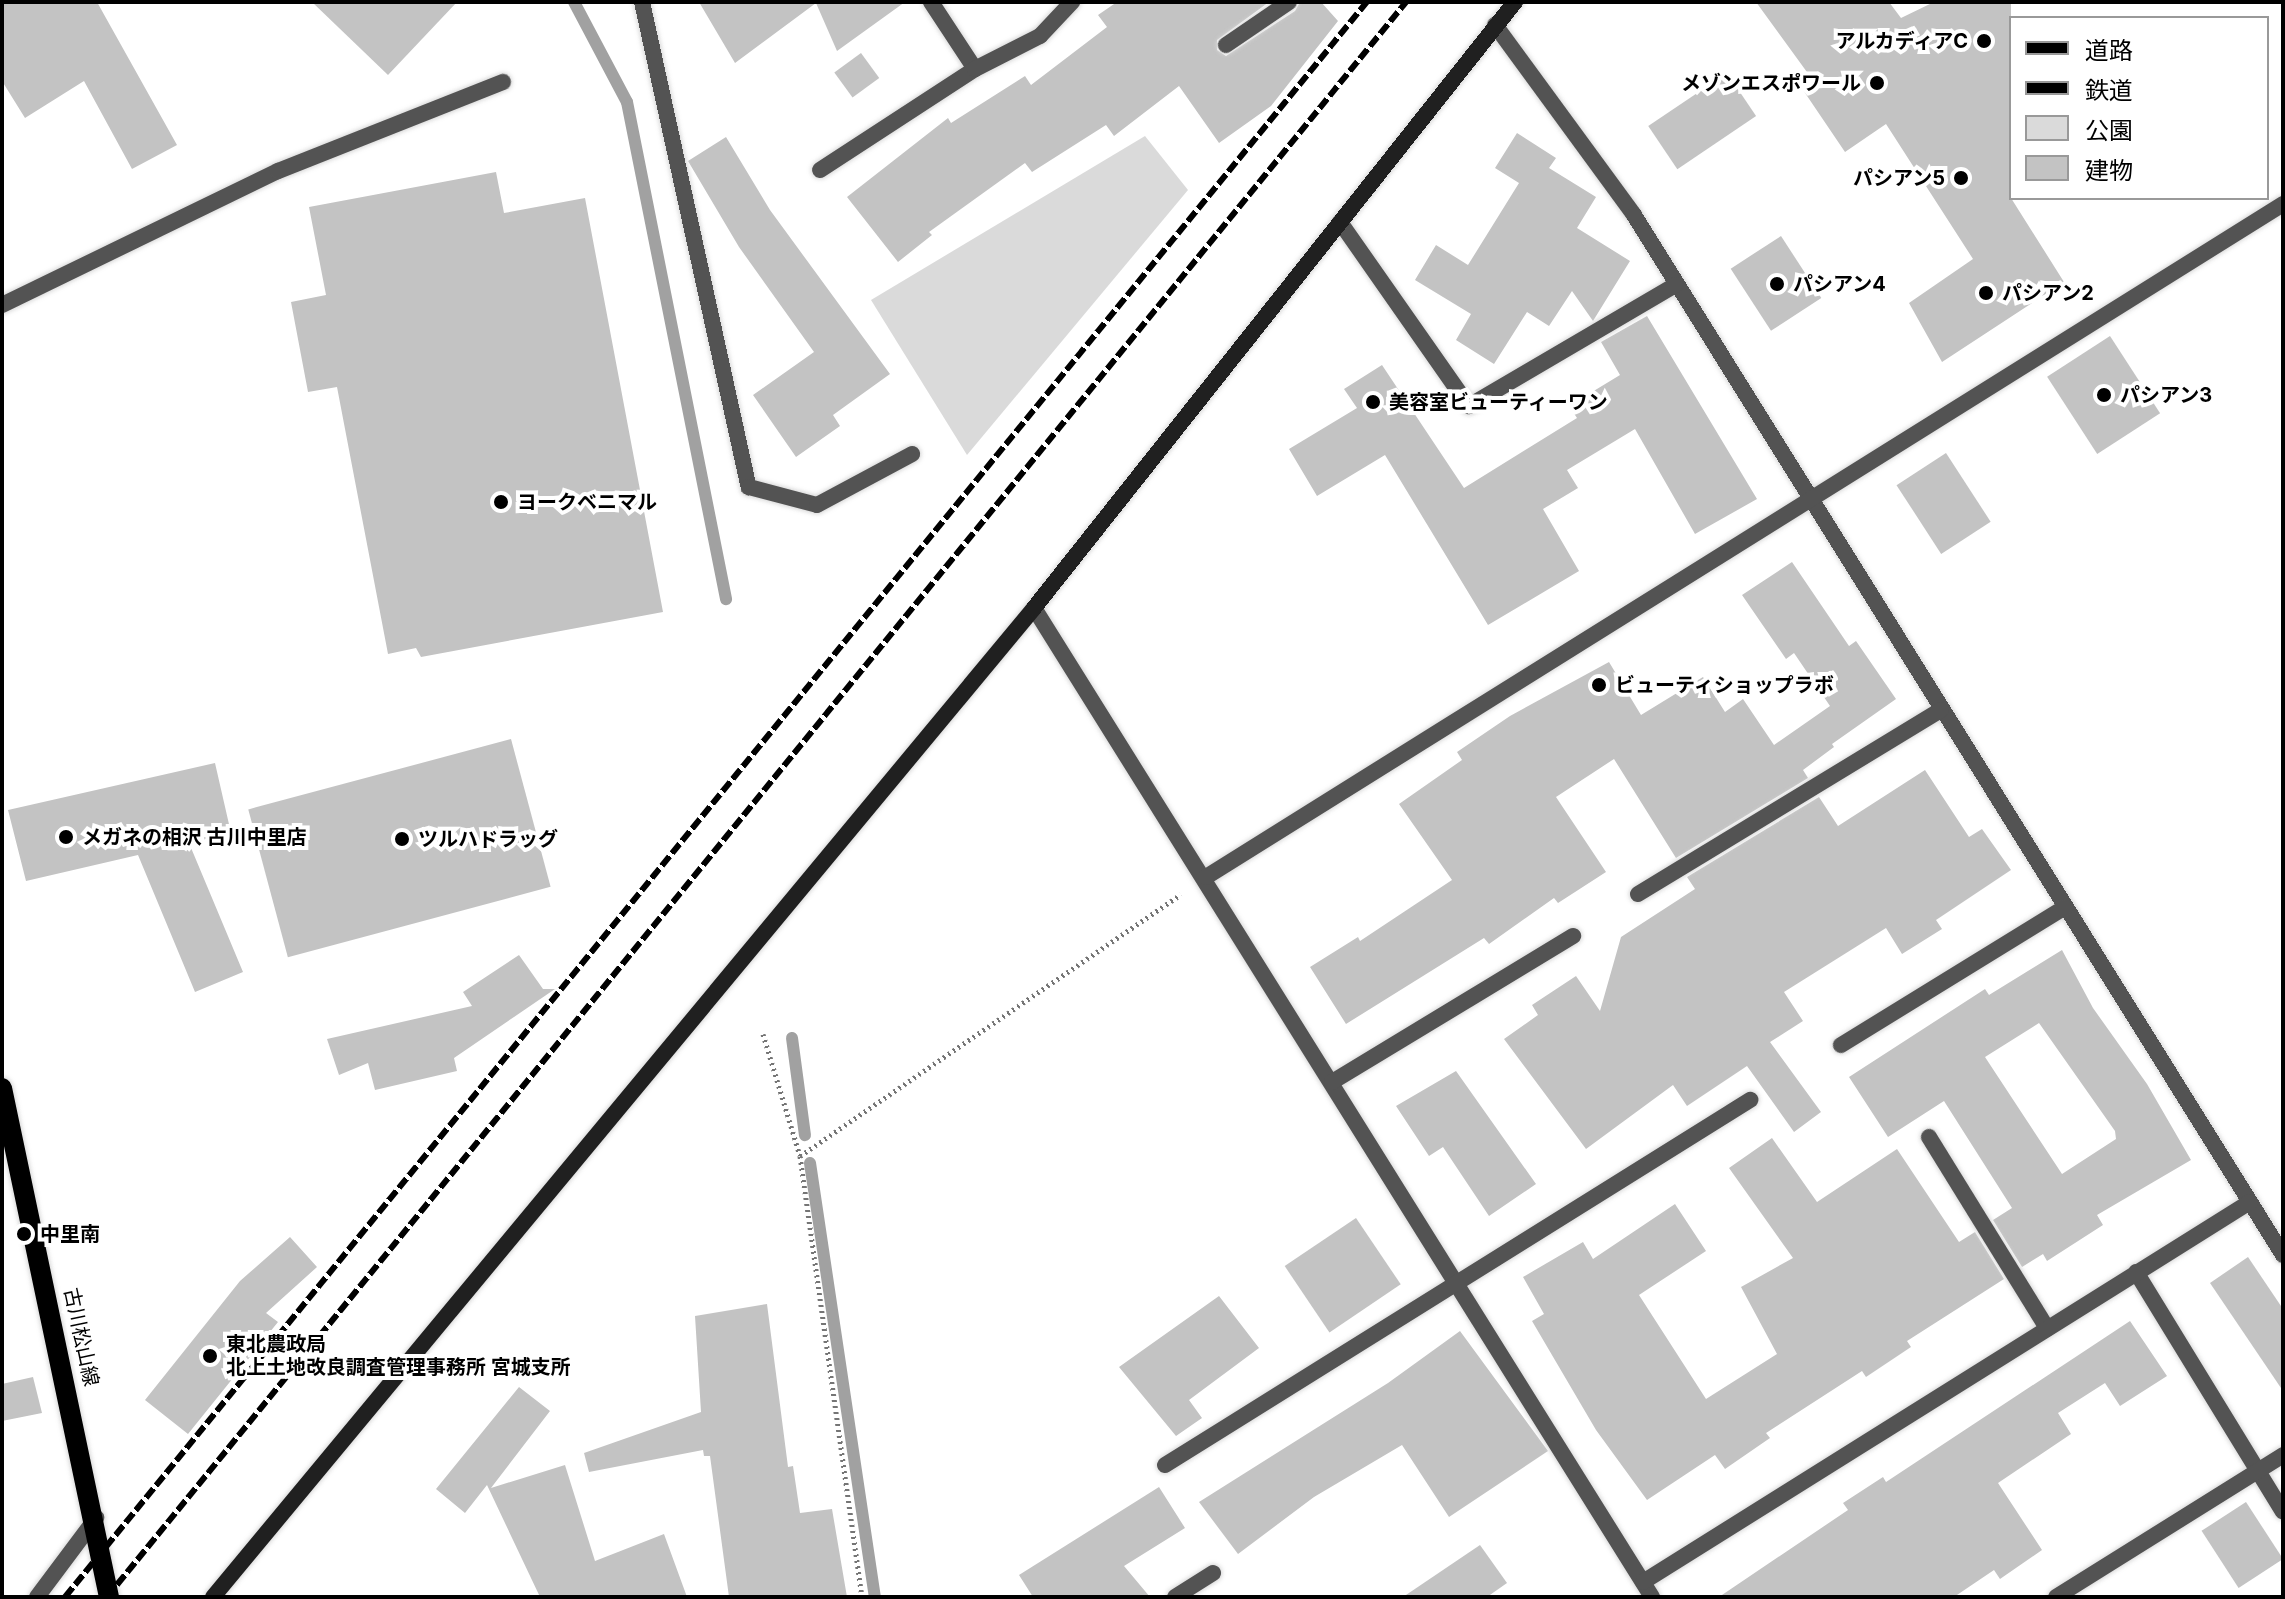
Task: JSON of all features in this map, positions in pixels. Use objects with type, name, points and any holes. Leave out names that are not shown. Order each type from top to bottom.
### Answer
[{"type":"main road","name":"古川松山線","points":[[2,1088],[96,1518],[109,1597]]},
{"type":"street","points":[[642,2],[749,487],[817,505],[912,454]]},
{"type":"street","points":[[931,2],[975,69]]},
{"type":"street","points":[[820,170],[975,69],[1040,36],[1072,2]]},
{"type":"street","points":[[1226,45],[1289,2]]},
{"type":"street","points":[[213,1597],[1034,608],[1514,2]]},
{"type":"street","points":[[1495,25],[1634,215],[2283,1255]]},
{"type":"street","points":[[2,305],[278,171],[503,82]]},
{"type":"street","points":[[1206,877],[2283,204]]},
{"type":"street","points":[[1340,222],[1469,406],[1675,285]]},
{"type":"street","points":[[1034,608],[1206,877],[1648,1590],[2047,1328],[2250,1202]]},
{"type":"street","points":[[1638,894],[1941,710]]},
{"type":"street","points":[[1841,1045],[2065,907]]},
{"type":"street","points":[[1332,1082],[1573,936]]},
{"type":"street","points":[[1165,1465],[1750,1100]]},
{"type":"street","points":[[1929,1137],[2047,1328]]},
{"type":"street","points":[[2136,1272],[2283,1512]]},
{"type":"street","points":[[2056,1597],[2283,1455]]},
{"type":"street","points":[[37,1597],[96,1518]]},
{"type":"street","points":[[1175,1597],[1213,1573]]},
{"type":"path","points":[[800,1156],[1206,877]]},
{"type":"path","points":[[763,1034],[800,1156],[862,1597]]},
{"type":"green space","points":[[1145,136],[1188,190],[967,455],[871,300]]},
{"type":"building","points":[[2,2],[97,2],[177,145],[132,169],[84,81],[25,118],[2,81]]},
{"type":"building","points":[[312,2],[457,2],[388,75]]},
{"type":"building","points":[[699,2],[905,2],[837,51],[816,3],[735,63]]},
{"type":"building","points":[[1117,2],[1269,2],[1217,40],[1217,50],[1226,56],[1295,11],[1300,2],[1321,2],[1338,21],[1271,106],[1219,143],[1179,86],[1114,136],[1106,125],[1032,172],[1025,163],[929,232],[932,235],[898,262],[847,197],[948,118],[951,123],[1025,76],[1031,85],[1107,27],[1098,15]]},
{"type":"building","points":[[1756,2],[1889,2],[1901,18],[1934,2],[2011,2],[2009,200],[2012,200],[2064,282],[1942,362],[1909,303],[1973,259],[1886,124],[1845,152],[1801,87],[1812,79]]},
{"type":"building","points":[[861,53],[879,78],[853,97],[834,72]]},
{"type":"building","points":[[1727,73],[1756,116],[1677,169],[1648,126]]},
{"type":"building","points":[[1517,133],[1556,158],[1549,168],[1596,197],[1577,228],[1630,261],[1593,321],[1572,291],[1549,326],[1527,312],[1494,364],[1456,340],[1471,314],[1415,280],[1436,245],[1468,265],[1519,183],[1495,168]]},
{"type":"building","points":[[726,137],[770,210],[890,374],[833,415],[840,426],[796,457],[753,395],[814,352],[739,247],[688,161]]},
{"type":"building","name":"ヨークベニマル","points":[[496,172],[504,213],[585,198],[663,612],[421,657],[416,648],[388,654],[337,387],[308,392],[291,302],[326,295],[309,207]]},
{"type":"building","name":"パシアン4","points":[[1781,236],[1821,298],[1771,331],[1731,269]]},
{"type":"building","points":[[1647,316],[1757,499],[1695,534],[1635,429],[1567,470],[1578,488],[1543,509],[1579,571],[1488,625],[1385,455],[1317,496],[1289,449],[1357,408],[1344,389],[1382,365],[1464,488],[1577,418],[1569,406],[1620,375],[1601,342]]},
{"type":"building","name":"パシアン3","points":[[2110,336],[2160,413],[2097,454],[2047,377]]},
{"type":"building","points":[[1946,453],[1991,522],[1941,554],[1897,485]]},
{"type":"building","points":[[1792,562],[1849,646],[1856,641],[1896,699],[1832,744],[1834,747],[1803,770],[1808,778],[1676,858],[1614,759],[1556,797],[1606,872],[1558,903],[1554,898],[1489,944],[1484,938],[1346,1024],[1310,967],[1358,937],[1360,941],[1452,880],[1399,804],[1462,760],[1457,752],[1510,716],[1609,662],[1641,715],[1703,677],[1725,712],[1743,699],[1774,745],[1830,706],[1794,653],[1786,659],[1742,595]]},
{"type":"building","points":[[511,739],[551,887],[288,957],[248,809]]},
{"type":"building","points":[[215,763],[231,833],[189,843],[243,972],[195,992],[138,855],[26,881],[8,810]]},
{"type":"building","points":[[1925,770],[1969,837],[1982,829],[2011,870],[1936,920],[1942,929],[1902,954],[1886,928],[1784,992],[1803,1021],[1770,1042],[1821,1112],[1794,1132],[1747,1066],[1687,1106],[1673,1085],[1586,1149],[1504,1039],[1538,1015],[1532,1005],[1576,976],[1600,1011],[1621,937],[1695,889],[1687,877],[1819,797],[1838,826]]},
{"type":"building","points":[[2062,950],[2093,1008],[2147,1084],[2191,1160],[2097,1215],[2103,1225],[2047,1261],[2043,1254],[2022,1267],[1993,1220],[2012,1208],[1944,1101],[1888,1137],[1849,1077],[1985,989],[1989,995]],"holes":[[[2039,1023],[2115,1131],[2116,1139],[2062,1174],[1985,1057]]]},
{"type":"building","points":[[519,955],[543,989],[555,989],[454,1058],[457,1071],[375,1090],[368,1063],[339,1075],[327,1039],[472,1006],[463,992]]},
{"type":"building","points":[[1456,1071],[1536,1184],[1489,1216],[1443,1147],[1429,1156],[1396,1106]]},
{"type":"building","points":[[1772,1138],[1817,1202],[1897,1149],[1959,1242],[1975,1232],[2004,1279],[1907,1341],[1911,1347],[1866,1377],[1862,1371],[1766,1433],[1770,1438],[1725,1469],[1715,1455],[1647,1500],[1596,1430],[1532,1321],[1544,1314],[1523,1277],[1583,1242],[1593,1259],[1675,1204],[1706,1251],[1639,1295],[1706,1399],[1777,1354],[1741,1287],[1793,1258],[1729,1168]]},
{"type":"building","points":[[1356,1218],[1401,1284],[1329,1332],[1285,1266]]},
{"type":"building","points":[[290,1237],[317,1267],[266,1313],[278,1322],[188,1434],[145,1400],[240,1281]]},
{"type":"building","points":[[2248,1257],[2283,1309],[2283,1391],[2210,1283]]},
{"type":"building","points":[[1219,1296],[1259,1348],[1189,1400],[1202,1418],[1176,1436],[1119,1367]]},
{"type":"building","points":[[767,1304],[788,1467],[793,1466],[800,1513],[832,1509],[847,1597],[729,1597],[710,1456],[704,1456],[703,1450],[589,1472],[584,1453],[701,1412],[695,1316]]},
{"type":"building","points":[[2130,1321],[2167,1376],[2120,1406],[2105,1383],[2058,1413],[2071,1434],[1998,1483],[2042,1550],[2000,1579],[1994,1570],[1954,1597],[1719,1597],[1848,1510],[1843,1503],[1883,1477],[1886,1482]]},
{"type":"building","points":[[1460,1331],[1548,1451],[1449,1517],[1402,1445],[1314,1497],[1238,1554],[1199,1502],[1388,1383]]},
{"type":"building","points":[[33,1377],[42,1413],[2,1421],[2,1384]]},
{"type":"building","points":[[519,1387],[550,1411],[491,1488],[565,1465],[595,1561],[664,1534],[687,1597],[540,1597],[487,1485],[465,1513],[436,1489]]},
{"type":"building","points":[[1159,1487],[1185,1528],[1124,1566],[1150,1597],[1033,1597],[1019,1575]]},
{"type":"building","points":[[2246,1502],[2283,1559],[2239,1588],[2202,1531]]},
{"type":"building","points":[[1480,1545],[1507,1583],[1487,1597],[1403,1597]]},
{"type":"waterway","points":[[574,2],[627,102],[726,599]]},
{"type":"waterway","points":[[792,1038],[805,1135]]},
{"type":"waterway","points":[[810,1163],[875,1597]]},
{"type":"railway","points":[[65,1597],[1367,2]]},
{"type":"railway","points":[[107,1597],[1406,2]]},
{"type":"place","name":"アルカディアC","points":[[1984,41]]},
{"type":"place","name":"メゾンエスポワール","points":[[1877,83]]},
{"type":"place","name":"パシアン5","points":[[1961,178]]},
{"type":"place","name":"パシアン4","points":[[1777,284]]},
{"type":"place","name":"パシアン2","points":[[1986,293]]},
{"type":"place","name":"パシアン3","points":[[2104,395]]},
{"type":"place","name":"美容室ビューティーワン","points":[[1373,402]]},
{"type":"place","name":"ヨークベニマル","points":[[501,502]]},
{"type":"place","name":"ビューティショップラボ","points":[[1599,685]]},
{"type":"place","name":"メガネの相沢 古川中里店","points":[[66,837]]},
{"type":"place","name":"ツルハドラッグ","points":[[402,839]]},
{"type":"place","name":"中里南","points":[[24,1234]]},
{"type":"place","name":"東北農政局 北上土地改良調査管理事務所 宮城支所","points":[[210,1356]]}]
